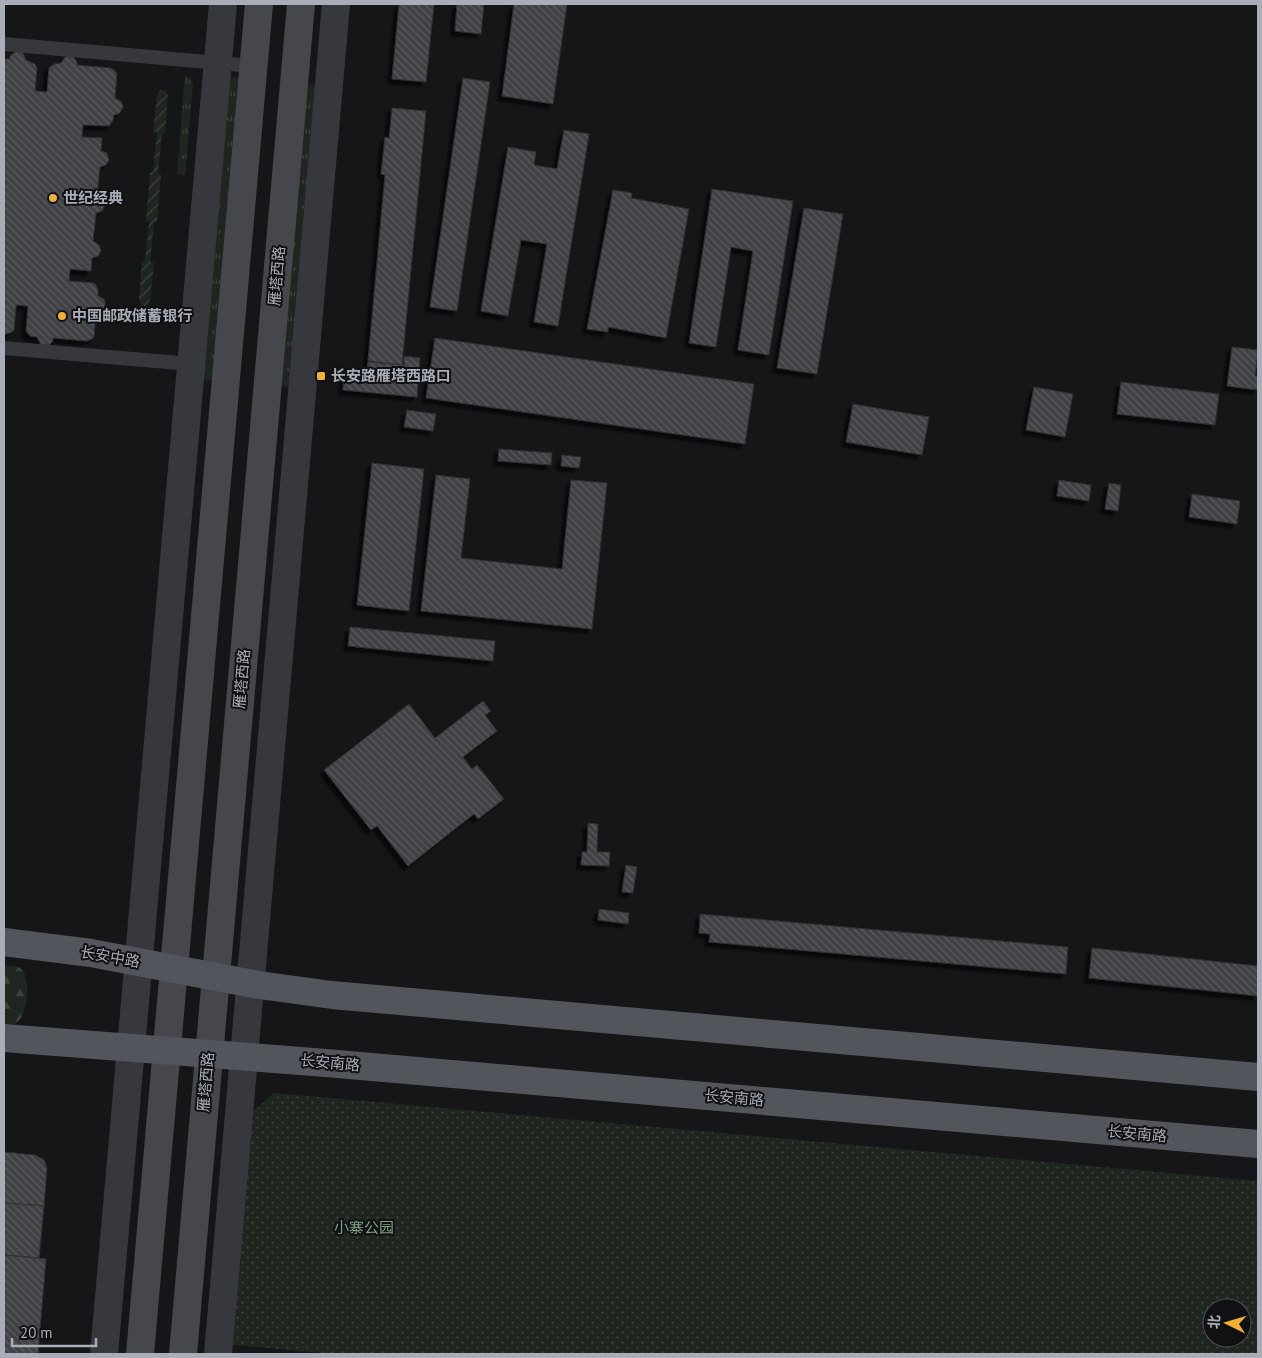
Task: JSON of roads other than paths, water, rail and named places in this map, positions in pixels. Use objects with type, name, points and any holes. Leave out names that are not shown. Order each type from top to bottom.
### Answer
[{"type":"main road","points":[[140,1354],[259,4]]},
{"type":"main road","name":"雁塔西路","points":[[183,1354],[301,4]]},
{"type":"main road","name":"长安中路","points":[[4,942],[91,953],[216,976]]},
{"type":"main road","points":[[216,976],[251,984],[332,995],[1258,1076]]},
{"type":"main road","points":[[4,1038],[209,1054]]},
{"type":"main road","name":"长安南路","points":[[209,1054],[1258,1144]]},
{"type":"street","points":[[104,1354],[222,4]]},
{"type":"street","points":[[218,1354],[336,4]]},
{"type":"lane","points":[[4,44],[253,66]]},
{"type":"lane","points":[[4,348],[191,364]]},
{"type":"place","name":"世纪经典","points":[[53,198]]},
{"type":"place","name":"中国邮政储蓄银行","points":[[62,316]]},
{"type":"place","name":"长安路雁塔西路口","points":[[321,376]]},
{"type":"park label","name":"小寨公园","points":[[364,1228]]}]
